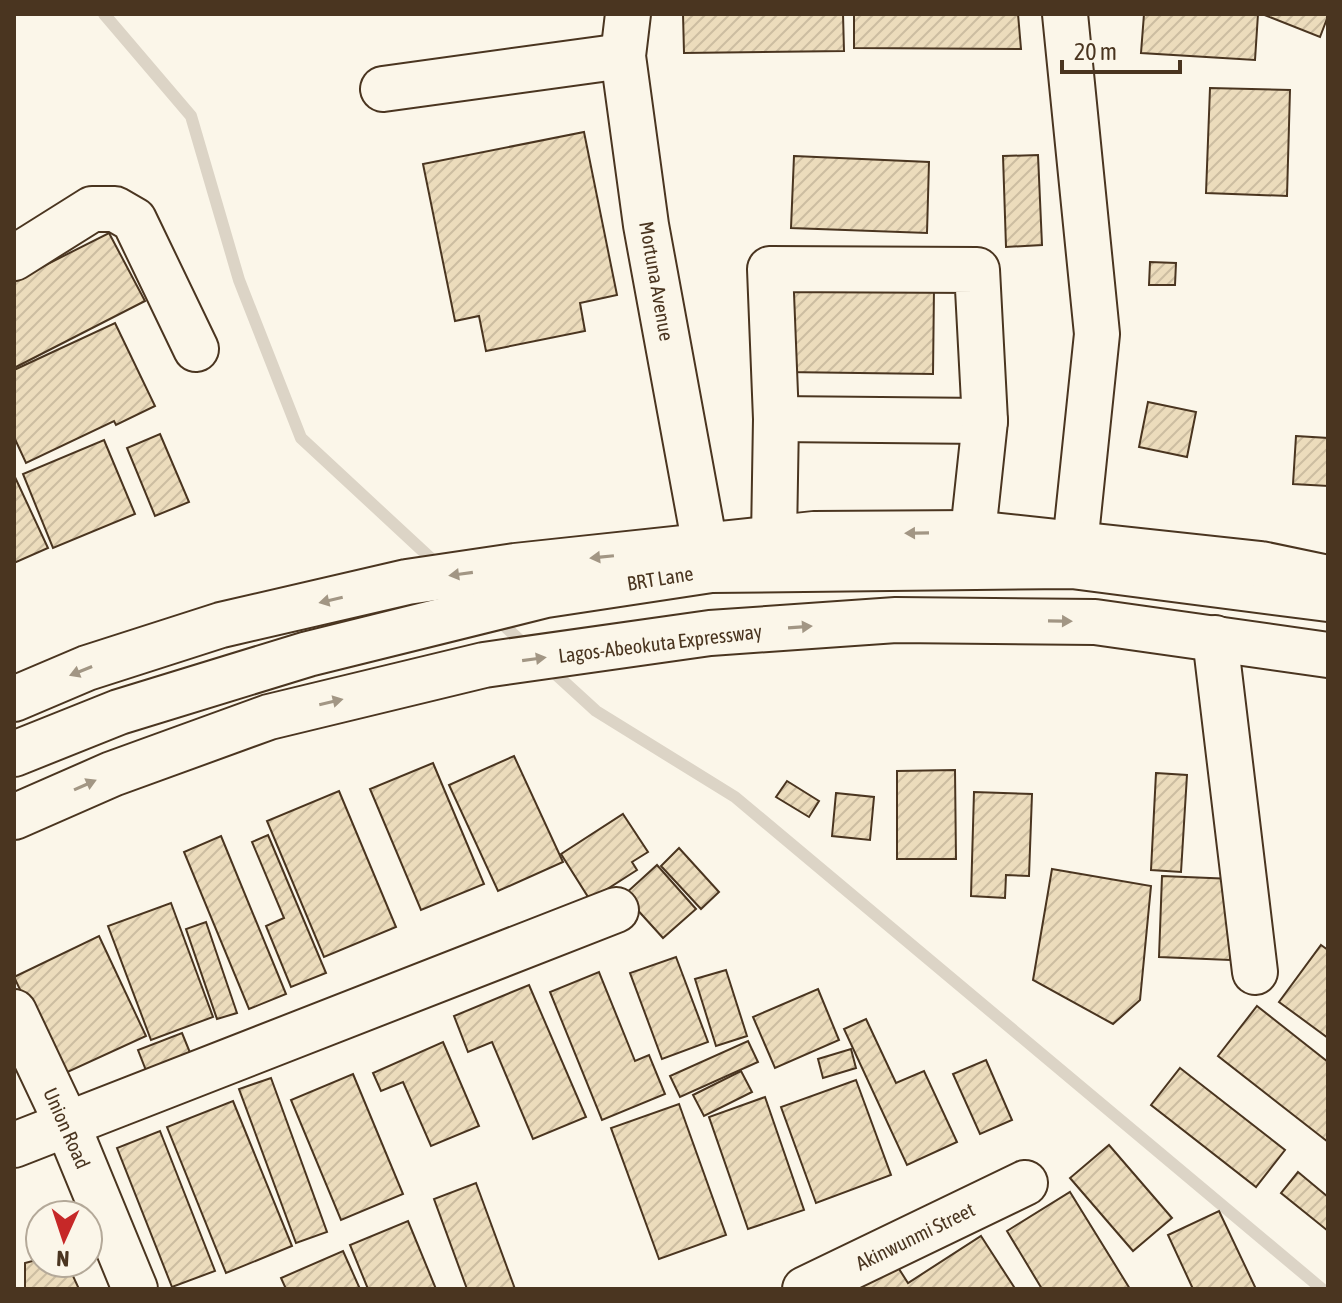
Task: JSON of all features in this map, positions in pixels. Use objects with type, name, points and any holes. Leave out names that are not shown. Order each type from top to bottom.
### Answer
[{"type":"main road","points":[[1065,14],[1097,334],[1075,545]]},
{"type":"main road","points":[[383,89],[625,35]]},
{"type":"main road","name":"Mortuna Avenue","points":[[625,35],[646,225],[705,546]]},
{"type":"main road","points":[[14,258],[92,209],[115,209],[134,220],[196,349]]},
{"type":"main road","points":[[774,538],[776,419],[770,269],[977,270],[985,421],[973,533]]},
{"type":"main road","points":[[776,419],[985,421]]},
{"type":"main road","points":[[14,699],[87,668],[221,625],[407,582],[531,580],[705,546],[814,534],[973,533],[1261,564],[1328,578]]},
{"type":"main road","name":"BRT Lane","points":[[14,754],[133,708],[308,654],[438,619],[531,580],[711,570],[1072,566],[1328,599]]},
{"type":"main road","name":"Lagos-Abeokuta Expressway","points":[[14,817],[112,774],[269,717],[484,665],[710,633],[896,620],[1095,622],[1328,655]]},
{"type":"main road","points":[[1215,638],[1255,972]]},
{"type":"main road","points":[[14,1145],[616,910]]},
{"type":"main road","name":"Union Road","points":[[14,1012],[67,1124],[135,1289]]},
{"type":"main road","name":"Akinwunmi Street","points":[[805,1289],[1025,1183]]},
{"type":"building","points":[[683,14],[843,14],[844,51],[684,53]]},
{"type":"building","points":[[854,14],[1018,14],[1021,49],[854,48]]},
{"type":"building","points":[[1144,14],[1258,14],[1255,60],[1141,53]]},
{"type":"building","points":[[1262,14],[1328,14],[1328,16],[1320,37]]},
{"type":"building","points":[[1210,88],[1290,90],[1287,196],[1206,193]]},
{"type":"building","points":[[584,132],[617,295],[580,303],[585,331],[486,351],[479,316],[455,321],[423,164]]},
{"type":"building","points":[[1038,155],[1042,245],[1006,247],[1003,156]]},
{"type":"building","points":[[794,156],[929,162],[927,233],[791,228]]},
{"type":"building","points":[[109,233],[145,301],[14,368],[14,281]]},
{"type":"building","points":[[1150,262],[1176,263],[1175,285],[1149,285]]},
{"type":"building","points":[[785,286],[934,288],[933,374],[784,372]]},
{"type":"building","points":[[115,323],[155,406],[116,425],[114,421],[26,463],[14,437],[14,370]]},
{"type":"building","points":[[1148,402],[1196,412],[1187,457],[1139,447]]},
{"type":"building","points":[[160,434],[189,502],[155,516],[127,448]]},
{"type":"building","points":[[1296,436],[1328,438],[1328,486],[1293,484]]},
{"type":"building","points":[[104,440],[135,514],[53,548],[23,474]]},
{"type":"building","points":[[14,475],[48,548],[14,563]]},
{"type":"building","points":[[514,756],[563,862],[498,891],[449,785]]},
{"type":"building","points":[[433,763],[484,884],[421,910],[370,789]]},
{"type":"building","points":[[955,770],[956,859],[897,859],[897,771]]},
{"type":"building","points":[[1156,773],[1187,775],[1181,872],[1151,870]]},
{"type":"building","points":[[787,781],[819,801],[809,817],[776,797]]},
{"type":"building","points":[[339,791],[396,927],[324,957],[267,821]]},
{"type":"building","points":[[974,792],[1032,794],[1029,876],[1006,875],[1005,898],[971,896]]},
{"type":"building","points":[[836,793],[874,797],[870,840],[832,836]]},
{"type":"building","points":[[623,814],[648,852],[632,862],[637,870],[590,900],[561,854]]},
{"type":"building","points":[[268,835],[326,973],[291,987],[266,926],[284,918],[252,842]]},
{"type":"building","points":[[221,836],[286,994],[249,1009],[184,852]]},
{"type":"building","points":[[679,848],[719,892],[701,909],[661,866]]},
{"type":"building","points":[[657,865],[696,909],[663,938],[624,895]]},
{"type":"building","points":[[1052,869],[1151,886],[1140,1000],[1113,1024],[1033,980]]},
{"type":"building","points":[[1162,876],[1233,879],[1230,960],[1159,957]]},
{"type":"building","points":[[171,903],[213,1017],[151,1040],[108,926]]},
{"type":"building","points":[[206,922],[237,1013],[217,1019],[186,929]]},
{"type":"building","points":[[99,936],[146,1036],[61,1075],[14,977]]},
{"type":"building","points":[[1321,945],[1328,950],[1328,1038],[1279,1002]]},
{"type":"building","points":[[676,957],[708,1042],[662,1059],[630,973]]},
{"type":"building","points":[[726,970],[747,1036],[716,1046],[695,979]]},
{"type":"building","points":[[599,972],[635,1061],[649,1055],[665,1094],[602,1120],[550,992]]},
{"type":"building","points":[[529,985],[586,1117],[533,1139],[492,1042],[468,1052],[454,1016]]},
{"type":"building","points":[[818,989],[839,1040],[775,1068],[753,1017]]},
{"type":"building","points":[[1257,1006],[1328,1062],[1328,1142],[1218,1056]]},
{"type":"building","points":[[866,1019],[896,1083],[924,1071],[957,1142],[907,1165],[844,1029]]},
{"type":"building","points":[[182,1033],[191,1055],[147,1073],[138,1050]]},
{"type":"building","points":[[748,1041],[758,1062],[680,1097],[670,1076]]},
{"type":"building","points":[[443,1042],[479,1126],[431,1146],[403,1082],[381,1091],[373,1073]]},
{"type":"building","points":[[851,1049],[856,1068],[823,1078],[818,1059]]},
{"type":"building","points":[[986,1060],[1012,1120],[980,1134],[953,1074]]},
{"type":"building","points":[[1180,1068],[1285,1150],[1256,1187],[1151,1105]]},
{"type":"building","points":[[741,1071],[752,1092],[704,1116],[693,1095]]},
{"type":"building","points":[[353,1074],[403,1194],[341,1220],[291,1100]]},
{"type":"building","points":[[271,1078],[327,1232],[296,1243],[239,1089]]},
{"type":"building","points":[[856,1080],[891,1175],[816,1203],[781,1107]]},
{"type":"building","points":[[765,1097],[804,1210],[748,1229],[709,1117]]},
{"type":"building","points":[[233,1101],[292,1246],[226,1273],[167,1127]]},
{"type":"building","points":[[679,1104],[726,1235],[659,1259],[611,1128]]},
{"type":"building","points":[[160,1131],[215,1271],[172,1287],[117,1148]]},
{"type":"building","points":[[1109,1145],[1172,1218],[1133,1251],[1070,1178]]},
{"type":"building","points":[[1298,1172],[1328,1197],[1328,1231],[1281,1193]]},
{"type":"building","points":[[476,1183],[515,1289],[467,1289],[434,1199]]},
{"type":"building","points":[[1070,1192],[1130,1289],[1042,1289],[1007,1231]]},
{"type":"building","points":[[1219,1211],[1256,1289],[1193,1289],[1168,1235]]},
{"type":"building","points":[[408,1221],[436,1289],[368,1289],[350,1245]]},
{"type":"building","points":[[981,1236],[1014,1287],[1011,1289],[843,1289],[892,1258],[908,1283]]},
{"type":"building","points":[[343,1251],[360,1289],[286,1289],[281,1278]]},
{"type":"building","points":[[25,1279],[74,1279],[79,1289],[25,1289]]},
{"type":"waterway","points":[[104,14],[191,116],[239,280],[301,438],[439,566]]},
{"type":"waterway","points":[[497,619],[527,647]]},
{"type":"waterway","points":[[549,668],[596,711],[735,797],[1322,1289]]}]
